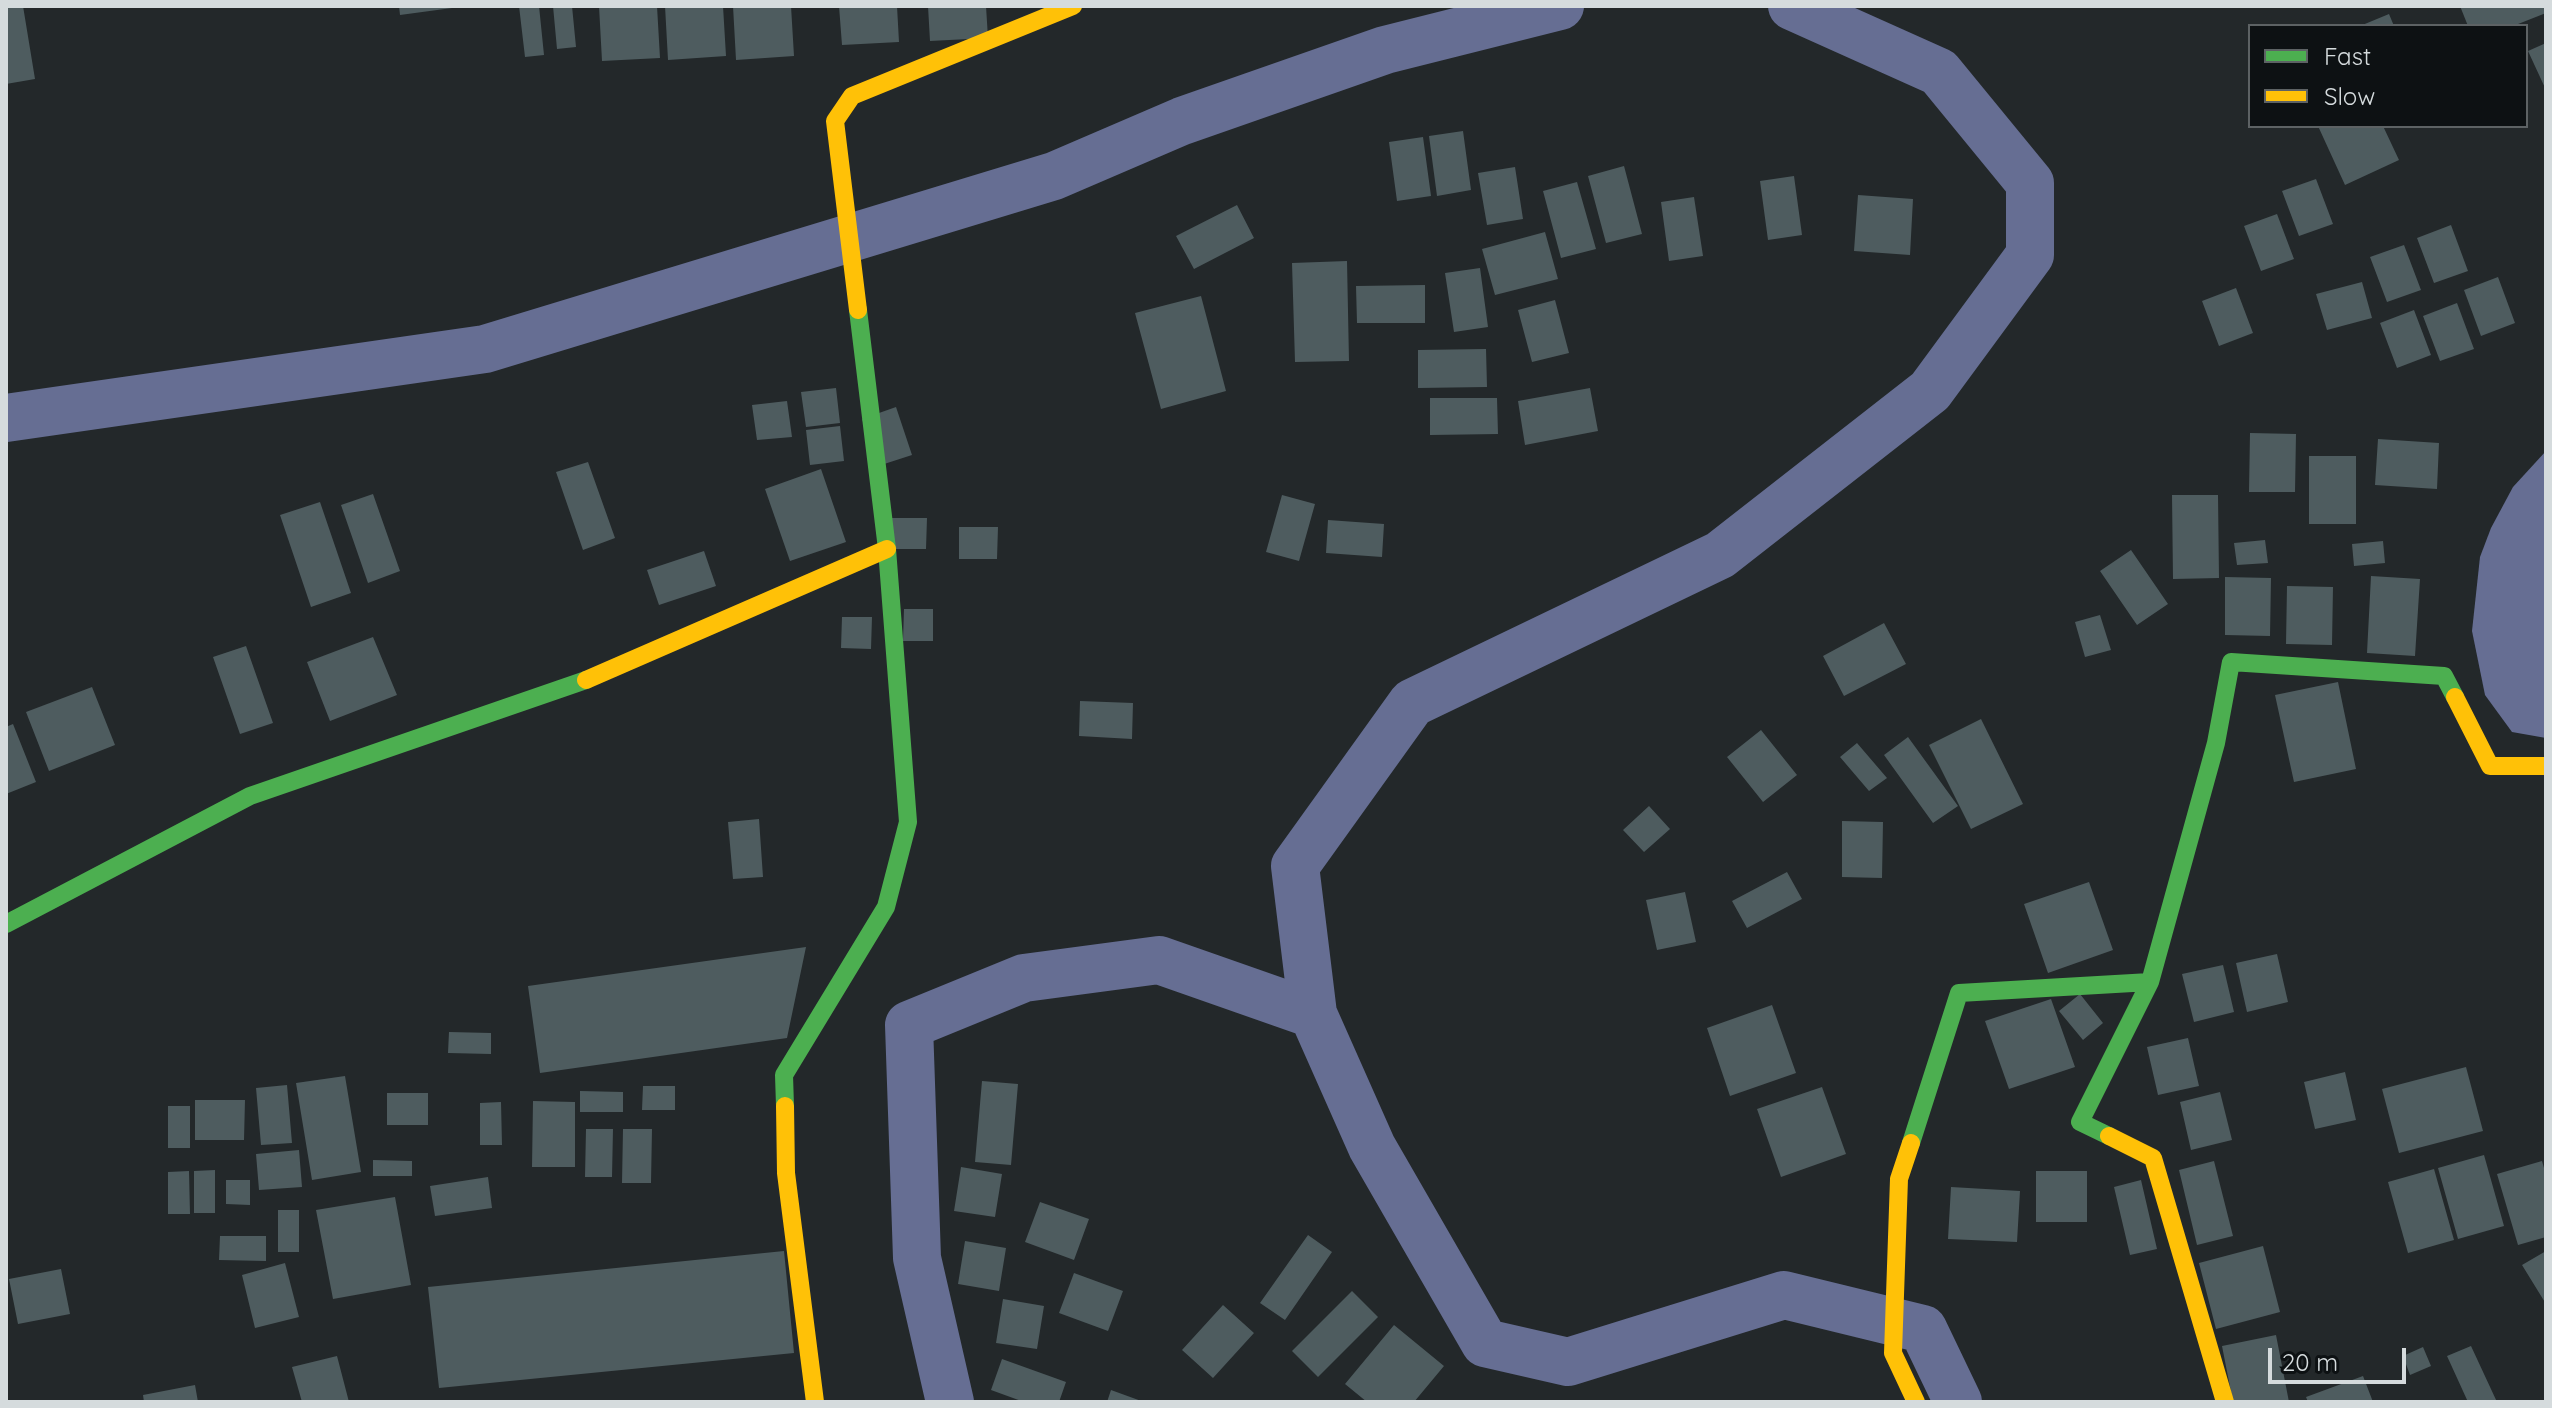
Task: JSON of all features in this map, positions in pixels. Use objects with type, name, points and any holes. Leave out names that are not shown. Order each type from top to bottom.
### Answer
[{"type":"street","points":[[815,1402],[786,1173],[784,1075],[886,907],[908,822],[887,549],[835,121],[852,96],[1073,6]]},
{"type":"street","points":[[6,924],[250,796],[594,677],[887,549]]},
{"type":"street","points":[[2225,1402],[2153,1158],[2080,1122],[2150,982],[2216,743],[2231,662],[2444,676],[2490,766],[2546,766]]},
{"type":"street","points":[[1916,1402],[1893,1353],[1899,1179],[1959,993],[2150,982]]},
{"type":"water","points":[[2546,451],[2546,738],[2512,732],[2485,695],[2472,631],[2480,557],[2491,528],[2513,487]]},
{"type":"building","points":[[6,6],[23,6],[35,79],[6,84]]},
{"type":"building","points":[[399,6],[451,6],[452,8],[400,15]]},
{"type":"building","points":[[519,6],[539,6],[544,55],[525,57]]},
{"type":"building","points":[[553,6],[572,6],[576,47],[557,49]]},
{"type":"building","points":[[599,6],[657,6],[660,58],[602,61]]},
{"type":"building","points":[[665,6],[723,6],[726,56],[668,60]]},
{"type":"building","points":[[733,6],[791,6],[794,56],[736,60]]},
{"type":"building","points":[[839,6],[897,6],[899,42],[842,45]]},
{"type":"building","points":[[928,6],[986,6],[988,38],[930,41]]},
{"type":"building","points":[[2460,6],[2546,6],[2546,13],[2518,24],[2467,24]]},
{"type":"building","points":[[2389,14],[2393,24],[2365,24]]},
{"type":"building","points":[[2546,43],[2546,90],[2528,51]]},
{"type":"building","points":[[2319,128],[2384,128],[2399,160],[2345,185]]},
{"type":"building","points":[[1463,131],[1471,190],[1437,196],[1429,136]]},
{"type":"building","points":[[1423,137],[1431,196],[1397,201],[1389,142]]},
{"type":"building","points":[[1624,166],[1642,234],[1606,243],[1588,176]]},
{"type":"building","points":[[1515,167],[1523,219],[1487,225],[1478,173]]},
{"type":"building","points":[[1794,176],[1802,235],[1768,240],[1760,181]]},
{"type":"building","points":[[2316,179],[2333,224],[2299,236],[2282,191]]},
{"type":"building","points":[[1577,182],[1596,249],[1561,258],[1543,191]]},
{"type":"building","points":[[1858,195],[1913,199],[1910,255],[1854,251]]},
{"type":"building","points":[[1694,197],[1703,256],[1669,261],[1661,202]]},
{"type":"building","points":[[1237,205],[1254,238],[1194,269],[1176,236]]},
{"type":"building","points":[[2277,214],[2294,259],[2261,271],[2244,226]]},
{"type":"building","points":[[2451,225],[2468,271],[2434,283],[2417,238]]},
{"type":"building","points":[[1545,232],[1558,279],[1495,295],[1482,249]]},
{"type":"building","points":[[2404,245],[2421,290],[2387,302],[2370,257]]},
{"type":"building","points":[[1347,261],[1349,361],[1295,362],[1292,263]]},
{"type":"building","points":[[1480,268],[1488,327],[1454,332],[1445,273]]},
{"type":"building","points":[[2498,277],[2515,323],[2481,336],[2464,290]]},
{"type":"building","points":[[2362,282],[2372,318],[2327,330],[2316,294]]},
{"type":"building","points":[[1425,285],[1425,323],[1357,323],[1356,286]]},
{"type":"building","points":[[2236,288],[2253,333],[2219,346],[2202,301]]},
{"type":"building","points":[[1201,296],[1226,391],[1161,409],[1135,313]]},
{"type":"building","points":[[1555,300],[1569,353],[1532,362],[1518,310]]},
{"type":"building","points":[[2457,303],[2474,349],[2440,361],[2423,316]]},
{"type":"building","points":[[2414,310],[2431,355],[2397,368],[2380,323]]},
{"type":"building","points":[[1486,349],[1487,387],[1418,388],[1418,350]]},
{"type":"building","points":[[836,388],[840,423],[806,427],[801,392]]},
{"type":"building","points":[[1590,388],[1598,431],[1525,445],[1518,401]]},
{"type":"building","points":[[1430,398],[1497,398],[1498,434],[1430,435]]},
{"type":"building","points":[[787,401],[792,437],[757,440],[752,405]]},
{"type":"building","points":[[896,407],[912,455],[878,466],[862,419]]},
{"type":"building","points":[[840,426],[844,461],[810,465],[806,430]]},
{"type":"building","points":[[2250,433],[2296,434],[2295,492],[2249,492]]},
{"type":"building","points":[[2378,439],[2439,443],[2437,489],[2375,485]]},
{"type":"building","points":[[2309,456],[2356,456],[2356,524],[2309,524]]},
{"type":"building","points":[[588,462],[615,538],[583,550],[556,472]]},
{"type":"building","points":[[821,469],[846,542],[790,561],[765,489]]},
{"type":"building","points":[[373,494],[400,571],[368,583],[341,505]]},
{"type":"building","points":[[1282,495],[1315,504],[1299,561],[1266,552]]},
{"type":"building","points":[[2172,495],[2218,495],[2219,578],[2173,579]]},
{"type":"building","points":[[320,502],[351,593],[311,607],[280,515]]},
{"type":"building","points":[[888,518],[927,518],[926,549],[887,549]]},
{"type":"building","points":[[1328,520],[1384,524],[1382,557],[1326,553]]},
{"type":"building","points":[[959,527],[998,527],[997,559],[959,559]]},
{"type":"building","points":[[2265,540],[2268,563],[2237,565],[2234,543]]},
{"type":"building","points":[[2383,541],[2385,563],[2354,566],[2352,544]]},
{"type":"building","points":[[2131,550],[2168,604],[2137,625],[2100,571]]},
{"type":"building","points":[[704,551],[716,586],[659,605],[647,570]]},
{"type":"building","points":[[2371,576],[2420,579],[2415,656],[2367,653]]},
{"type":"building","points":[[2225,577],[2271,578],[2270,636],[2225,635]]},
{"type":"building","points":[[2287,586],[2333,587],[2332,645],[2286,644]]},
{"type":"building","points":[[904,609],[933,609],[933,641],[903,641]]},
{"type":"building","points":[[2100,615],[2111,650],[2085,657],[2075,622]]},
{"type":"building","points":[[842,617],[872,617],[871,649],[841,648]]},
{"type":"building","points":[[1884,623],[1906,664],[1844,696],[1823,656]]},
{"type":"building","points":[[373,637],[397,695],[330,721],[307,662]]},
{"type":"building","points":[[246,646],[273,723],[240,734],[213,657]]},
{"type":"building","points":[[2338,682],[2356,769],[2294,782],[2275,695]]},
{"type":"building","points":[[92,687],[115,745],[49,771],[26,712]]},
{"type":"building","points":[[1080,701],[1133,703],[1132,739],[1079,736]]},
{"type":"building","points":[[1981,719],[2023,804],[1971,829],[1929,745]]},
{"type":"building","points":[[13,724],[36,782],[6,794],[6,727]]},
{"type":"building","points":[[1761,730],[1797,775],[1763,802],[1727,757]]},
{"type":"building","points":[[1908,737],[1958,806],[1933,823],[1884,755]]},
{"type":"building","points":[[1857,743],[1887,778],[1869,791],[1840,757]]},
{"type":"building","points":[[1649,806],[1670,829],[1644,852],[1623,830]]},
{"type":"building","points":[[759,819],[763,877],[733,879],[728,822]]},
{"type":"building","points":[[1842,821],[1883,822],[1882,878],[1842,877]]},
{"type":"building","points":[[1787,872],[1802,899],[1747,928],[1732,901]]},
{"type":"building","points":[[2089,882],[2113,950],[2048,973],[2024,904]]},
{"type":"building","points":[[1685,892],[1696,942],[1657,950],[1646,900]]},
{"type":"building","points":[[806,947],[787,1038],[540,1073],[528,986]]},
{"type":"building","points":[[2277,954],[2288,1002],[2247,1012],[2236,963]]},
{"type":"building","points":[[2223,965],[2234,1012],[2194,1022],[2182,974]]},
{"type":"building","points":[[2080,994],[2103,1023],[2083,1040],[2059,1011]]},
{"type":"building","points":[[2051,999],[2075,1067],[2009,1089],[1985,1021]]},
{"type":"building","points":[[1772,1005],[1796,1073],[1730,1096],[1707,1028]]},
{"type":"building","points":[[449,1032],[491,1033],[491,1054],[448,1053]]},
{"type":"building","points":[[2188,1038],[2199,1086],[2158,1095],[2147,1047]]},
{"type":"building","points":[[2466,1067],[2483,1131],[2399,1153],[2382,1089]]},
{"type":"building","points":[[2345,1072],[2356,1120],[2315,1129],[2304,1082]]},
{"type":"building","points":[[345,1076],[361,1172],[312,1180],[296,1083]]},
{"type":"building","points":[[982,1081],[1018,1084],[1011,1165],[975,1162]]},
{"type":"building","points":[[287,1085],[292,1143],[261,1145],[256,1088]]},
{"type":"building","points":[[643,1086],[675,1086],[675,1110],[642,1110]]},
{"type":"building","points":[[1822,1087],[1846,1154],[1781,1177],[1757,1109]]},
{"type":"building","points":[[580,1091],[623,1092],[623,1112],[580,1112]]},
{"type":"building","points":[[2220,1092],[2232,1140],[2191,1150],[2180,1102]]},
{"type":"building","points":[[387,1093],[428,1093],[428,1125],[387,1125]]},
{"type":"building","points":[[195,1100],[245,1100],[244,1140],[195,1140]]},
{"type":"building","points":[[533,1101],[575,1102],[575,1167],[532,1167]]},
{"type":"building","points":[[501,1102],[502,1145],[480,1145],[480,1103]]},
{"type":"building","points":[[168,1106],[190,1106],[190,1148],[168,1148]]},
{"type":"building","points":[[586,1129],[613,1129],[612,1177],[585,1177]]},
{"type":"building","points":[[623,1129],[652,1129],[651,1183],[622,1183]]},
{"type":"building","points":[[299,1150],[302,1187],[259,1190],[256,1154]]},
{"type":"building","points":[[2484,1155],[2504,1226],[2458,1239],[2438,1168]]},
{"type":"building","points":[[373,1160],[412,1161],[412,1176],[373,1176]]},
{"type":"building","points":[[2214,1161],[2233,1236],[2197,1245],[2179,1170]]},
{"type":"building","points":[[2542,1161],[2546,1175],[2546,1237],[2518,1245],[2497,1174]]},
{"type":"building","points":[[961,1167],[1002,1174],[995,1217],[954,1211]]},
{"type":"building","points":[[2434,1169],[2454,1240],[2408,1253],[2388,1182]]},
{"type":"building","points":[[215,1170],[215,1213],[194,1213],[194,1171]]},
{"type":"building","points":[[189,1171],[190,1214],[168,1214],[168,1172]]},
{"type":"building","points":[[2036,1171],[2087,1171],[2087,1222],[2036,1222]]},
{"type":"building","points":[[488,1177],[492,1208],[435,1216],[430,1186]]},
{"type":"building","points":[[226,1180],[250,1180],[250,1205],[226,1204]]},
{"type":"building","points":[[2141,1180],[2157,1249],[2130,1255],[2114,1187]]},
{"type":"building","points":[[1951,1187],[2020,1191],[2017,1242],[1948,1239]]},
{"type":"building","points":[[395,1197],[411,1285],[333,1299],[316,1210]]},
{"type":"building","points":[[1040,1202],[1089,1219],[1074,1260],[1025,1242]]},
{"type":"building","points":[[278,1210],[299,1210],[299,1252],[278,1252]]},
{"type":"building","points":[[1308,1235],[1332,1252],[1285,1320],[1260,1303]]},
{"type":"building","points":[[220,1236],[266,1236],[266,1261],[219,1260]]},
{"type":"building","points":[[965,1241],[1006,1248],[999,1291],[958,1284]]},
{"type":"building","points":[[2263,1246],[2280,1312],[2216,1329],[2199,1263]]},
{"type":"building","points":[[784,1251],[794,1353],[439,1388],[428,1287]]},
{"type":"building","points":[[2546,1251],[2546,1304],[2522,1265]]},
{"type":"building","points":[[285,1263],[299,1317],[255,1328],[242,1275]]},
{"type":"building","points":[[61,1269],[70,1314],[18,1324],[9,1279]]},
{"type":"building","points":[[1074,1273],[1123,1291],[1108,1331],[1059,1313]]},
{"type":"building","points":[[1352,1291],[1378,1317],[1318,1377],[1292,1351]]},
{"type":"building","points":[[1003,1299],[1044,1306],[1037,1349],[996,1343]]},
{"type":"building","points":[[1223,1305],[1254,1333],[1213,1378],[1182,1350]]},
{"type":"building","points":[[1394,1325],[1444,1366],[1414,1402],[1367,1402],[1345,1384]]},
{"type":"building","points":[[2276,1335],[2289,1402],[2233,1402],[2222,1346]]},
{"type":"building","points":[[2471,1346],[2497,1402],[2468,1402],[2447,1356]]},
{"type":"building","points":[[2423,1347],[2431,1366],[2410,1375],[2403,1356]]},
{"type":"building","points":[[337,1356],[349,1402],[302,1402],[292,1367]]},
{"type":"building","points":[[1002,1359],[1066,1382],[1059,1402],[1024,1402],[991,1390]]},
{"type":"building","points":[[2363,1376],[2373,1402],[2308,1402],[2306,1397]]},
{"type":"building","points":[[195,1385],[198,1402],[144,1402],[143,1395]]},
{"type":"building","points":[[1111,1390],[1144,1402],[1107,1402]]},
{"type":"waterway","points":[[6,418],[485,349],[1054,176],[1182,121],[1385,50],[1560,6]]},
{"type":"waterway","points":[[1313,1014],[1295,866],[1412,703],[1720,555],[1930,391],[2030,255],[2030,183],[1939,72],[1792,6]]},
{"type":"waterway","points":[[950,1402],[917,1258],[909,1025],[1024,978],[1159,960],[1313,1014],[1372,1147],[1485,1343],[1568,1362],[1784,1295],[1923,1329],[1958,1402]]},
{"type":"traffic: fast","points":[[785,1106],[784,1075],[886,907],[908,822],[887,549],[858,310]]},
{"type":"traffic: fast","points":[[2150,982],[2216,743],[2231,662],[2444,676],[2455,697]]},
{"type":"traffic: fast","points":[[6,924],[250,796],[586,680]]},
{"type":"traffic: fast","points":[[1911,1143],[1959,993],[2150,982],[2080,1122],[2109,1136]]},
{"type":"traffic: slow","points":[[858,310],[835,121],[852,96],[1073,6]]},
{"type":"traffic: slow","points":[[586,680],[887,549]]},
{"type":"traffic: slow","points":[[2455,697],[2490,766],[2546,766]]},
{"type":"traffic: slow","points":[[785,1106],[786,1173],[815,1402]]},
{"type":"traffic: slow","points":[[2109,1136],[2153,1158],[2225,1402]]},
{"type":"traffic: slow","points":[[1911,1143],[1899,1179],[1893,1353],[1916,1402]]}]
